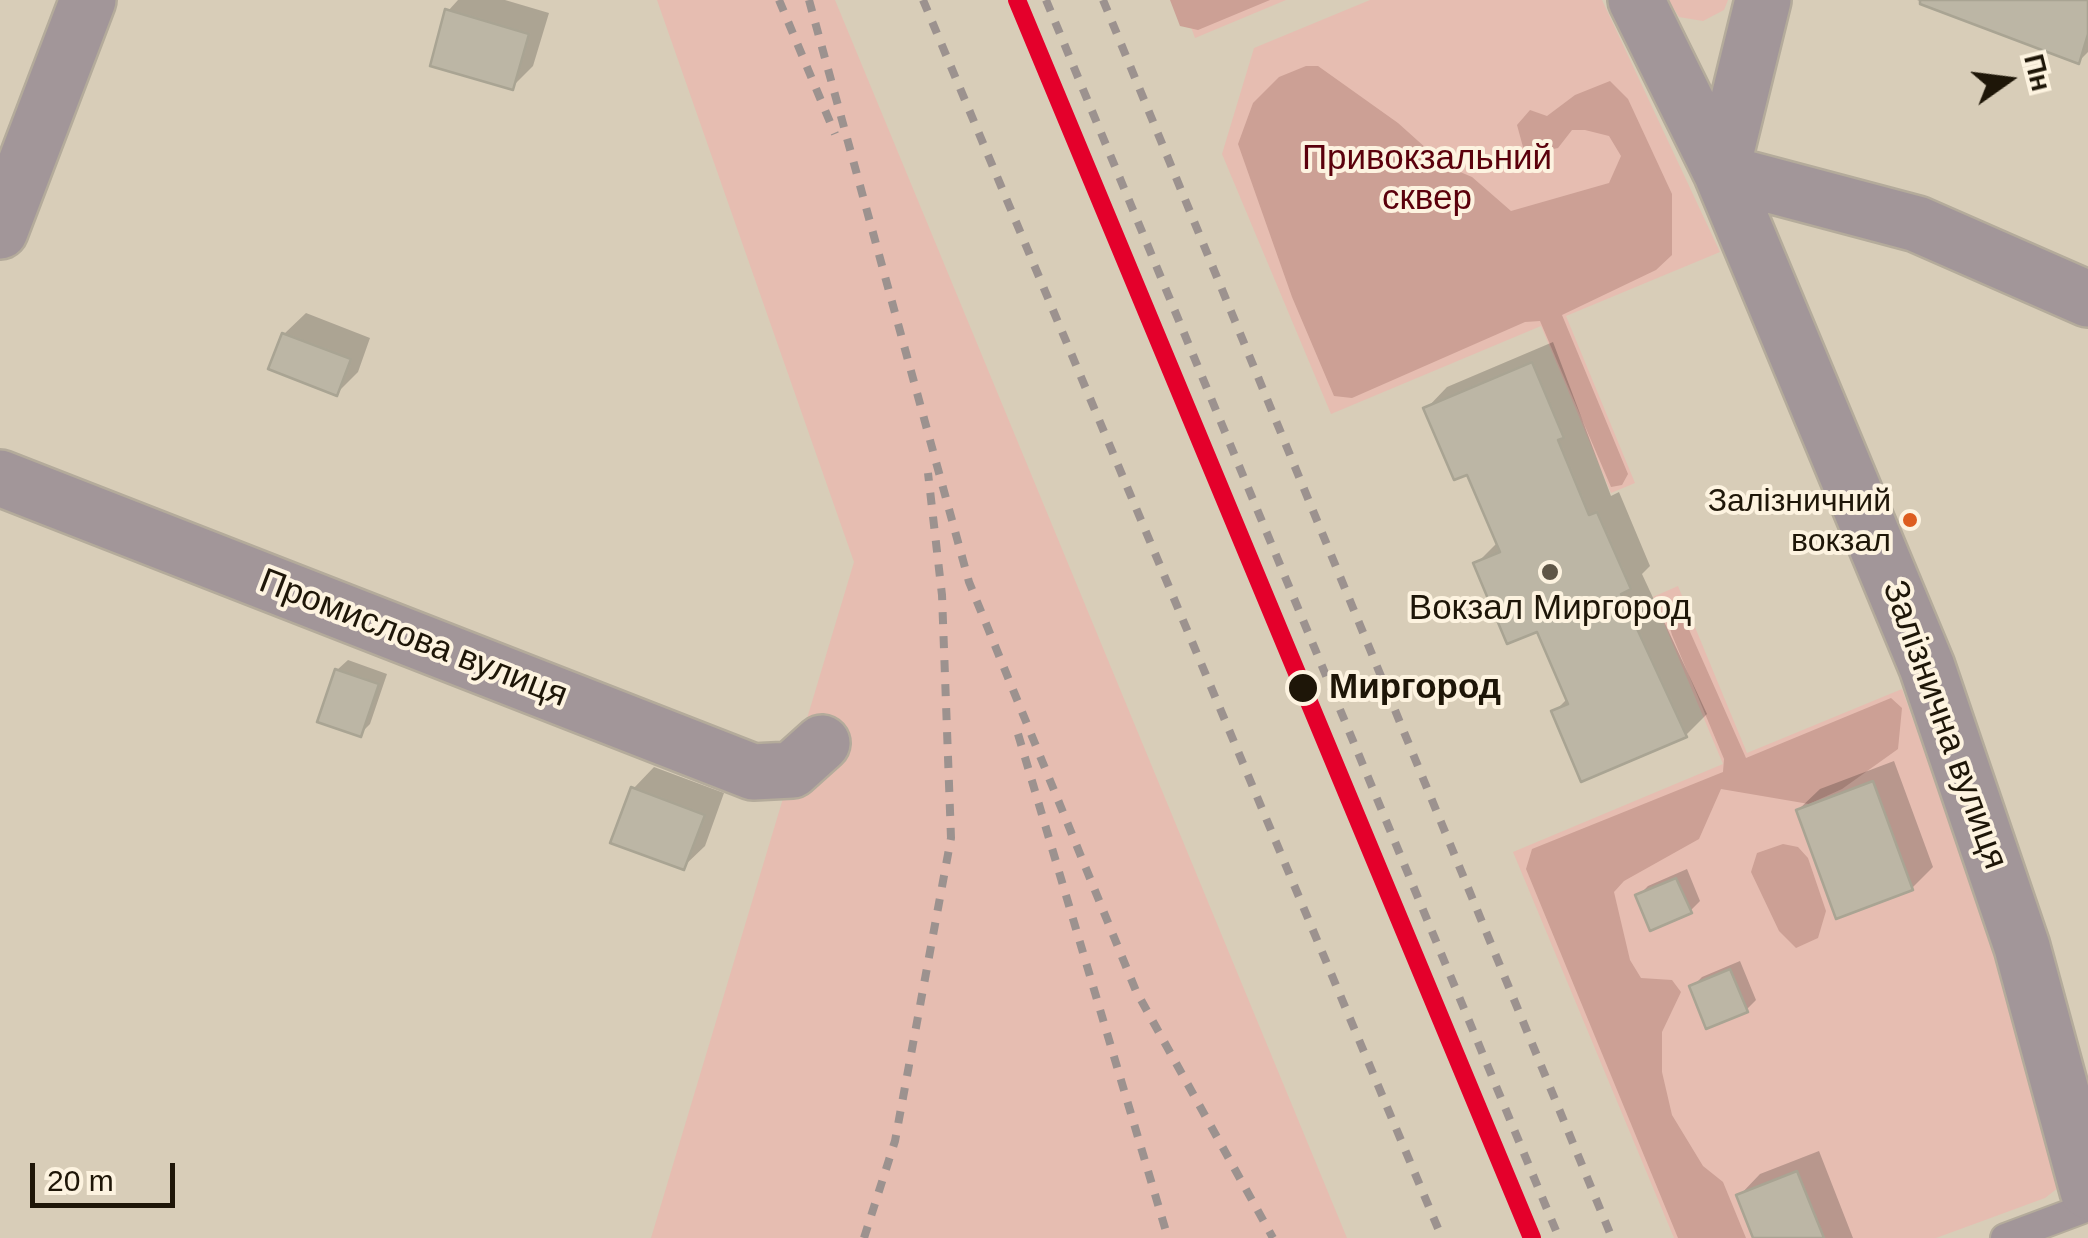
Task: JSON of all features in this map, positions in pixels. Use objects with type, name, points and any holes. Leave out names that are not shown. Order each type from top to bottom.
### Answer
[{"type":"street","points":[[0,231],[88,0]]},
{"type":"street","name":"Залізнична вулиця","points":[[1636,0],[1721,172],[1927,667],[2022,946],[2088,1191]]},
{"type":"street","points":[[1763,0],[1721,172],[1917,224],[2088,299]]},
{"type":"street","name":"Промислова вулиця","points":[[0,478],[753,772],[792,770],[822,743]]},
{"type":"lane","points":[[2006,1238],[2088,1208]]},
{"type":"green space","points":[[657,0],[835,0],[1347,1238],[651,1238],[854,562]]},
{"type":"green space","points":[[1170,0],[1270,0],[1198,30],[1180,26]]},
{"type":"green space","points":[[1181,0],[1286,0],[1195,38]]},
{"type":"green space","name":"Привокзальний сквер","points":[[1370,0],[1602,0],[1720,252],[1566,316],[1635,483],[1611,493],[1541,326],[1331,414],[1222,154],[1254,48]]},
{"type":"green space","points":[[1668,0],[1728,0],[1724,10],[1703,21],[1679,17]]},
{"type":"green space","points":[[1306,66],[1318,66],[1398,123],[1446,166],[1472,177],[1511,211],[1609,183],[1621,156],[1609,136],[1585,130],[1572,130],[1558,148],[1531,154],[1523,147],[1517,125],[1530,110],[1547,116],[1575,95],[1610,81],[1628,99],[1672,194],[1672,255],[1656,270],[1562,315],[1628,474],[1622,485],[1611,487],[1540,321],[1525,322],[1352,398],[1334,396],[1292,297],[1238,144],[1253,103],[1279,77]]},
{"type":"green space","points":[[1678,586],[1747,753],[1902,689],[2027,1033],[2063,1184],[2045,1198],[1936,1238],[1825,1238],[1797,1171],[1737,1195],[1753,1238],[1674,1238],[1513,852],[1723,764],[1653,597]]},
{"type":"green space","points":[[1683,616],[1746,758],[1891,698],[1902,708],[1898,749],[1842,789],[1809,804],[1721,789],[1699,839],[1624,881],[1614,892],[1630,960],[1641,978],[1672,980],[1681,992],[1662,1032],[1662,1072],[1672,1115],[1703,1166],[1723,1182],[1746,1238],[1678,1238],[1526,869],[1532,849],[1723,772],[1724,759],[1669,625]]},
{"type":"green space","points":[[1783,844],[1798,847],[1808,858],[1826,911],[1818,938],[1796,948],[1779,931],[1751,872],[1757,853]]},
{"type":"building","points":[[1920,0],[2088,0],[2088,34],[2079,64],[1920,4]]},
{"type":"building","points":[[445,9],[529,34],[513,90],[430,66]]},
{"type":"building","points":[[282,333],[351,359],[337,396],[268,369]]},
{"type":"building","name":"Вокзал Миргород","points":[[1532,362],[1564,438],[1558,440],[1589,515],[1597,512],[1631,589],[1621,594],[1687,737],[1581,782],[1551,711],[1568,704],[1537,632],[1507,644],[1473,563],[1500,552],[1467,475],[1454,480],[1423,408]]},
{"type":"building","points":[[335,669],[379,684],[361,737],[317,722]]},
{"type":"building","points":[[1873,781],[1913,890],[1836,919],[1796,810]]},
{"type":"building","points":[[631,787],[705,815],[684,870],[610,843]]},
{"type":"building","points":[[1676,878],[1692,913],[1650,931],[1635,895]]},
{"type":"building","points":[[1730,969],[1748,1012],[1706,1029],[1689,986]]},
{"type":"building","points":[[1797,1171],[1824,1238],[1753,1238],[1736,1195]]},
{"type":"railway","points":[[779,0],[835,134]]},
{"type":"railway","points":[[809,0],[969,582],[1136,991],[1273,1238]]},
{"type":"railway","points":[[923,0],[1442,1238]]},
{"type":"railway","points":[[1046,0],[1559,1238]]},
{"type":"railway","points":[[1103,0],[1612,1238]]},
{"type":"railway","points":[[864,1238],[895,1141],[951,838],[942,595],[928,473]]},
{"type":"railway","points":[[1018,734],[1168,1238]]},
{"type":"transit line","points":[[1017,0],[1532,1238]]},
{"type":"place","name":"Залізничний вокзал","points":[[1910,520]]},
{"type":"place","name":"Вокзал Миргород","points":[[1550,572]]},
{"type":"place","name":"Миргород","points":[[1303,688]]}]
